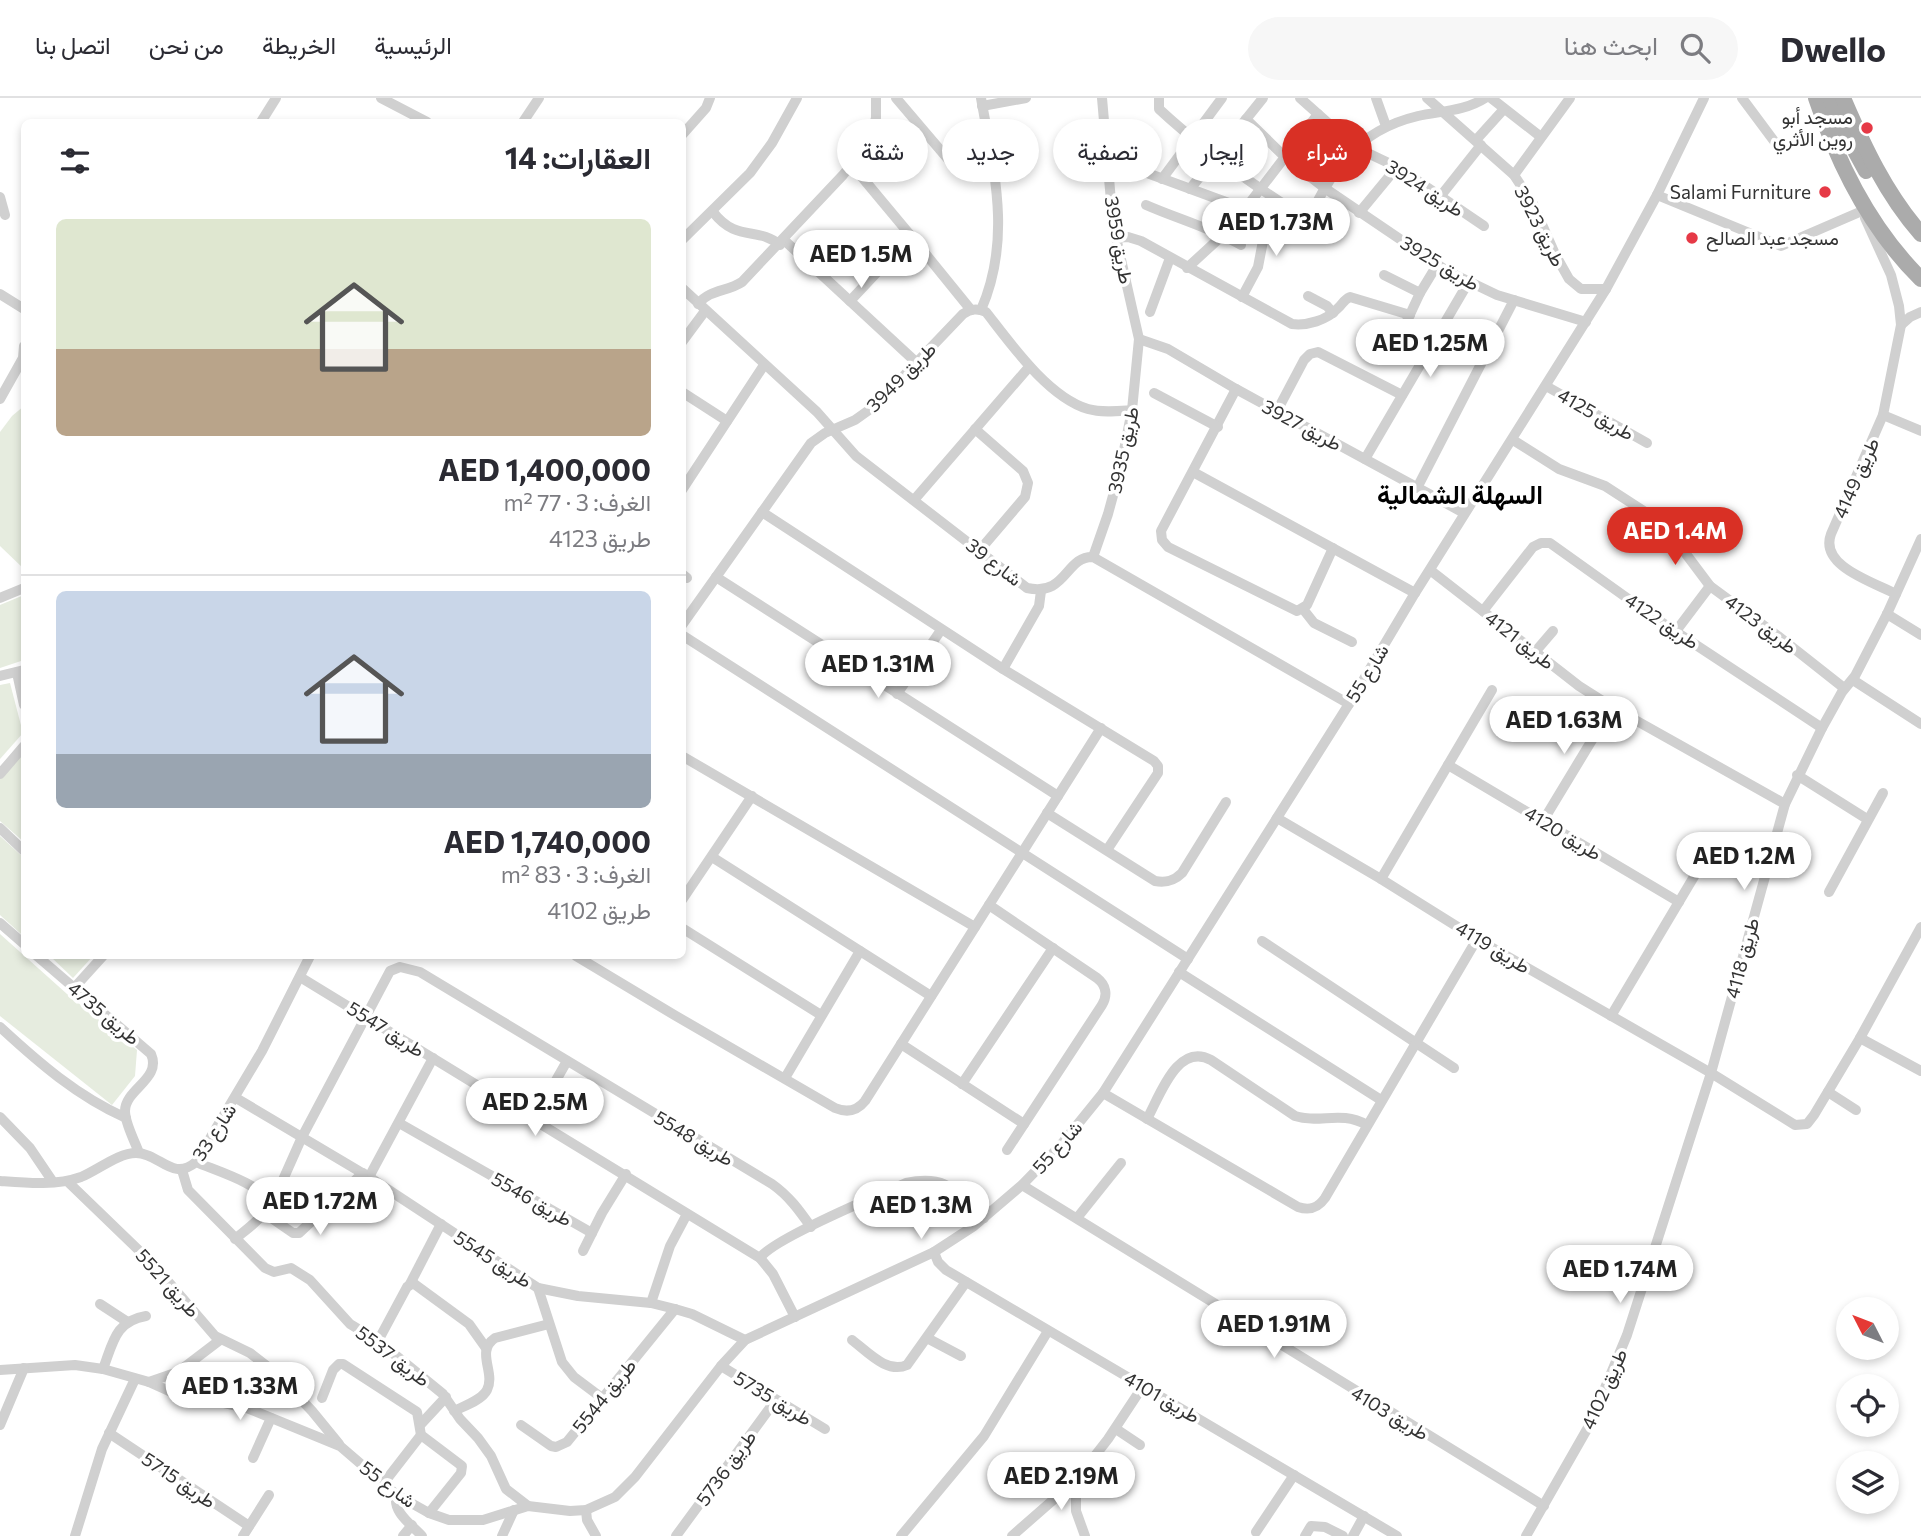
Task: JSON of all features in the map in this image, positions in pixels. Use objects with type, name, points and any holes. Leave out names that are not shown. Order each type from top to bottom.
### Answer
[{"type":"main road","points":[[1816,98],[1827,130],[1854,188],[1899,256],[1921,279]]},
{"type":"main road","points":[[1830,98],[1869,177],[1892,197]]},
{"type":"main road","points":[[1843,98],[1868,155],[1892,197],[1921,234]]},
{"type":"street","points":[[263,119],[276,98]]},
{"type":"street","points":[[382,98],[421,119]]},
{"type":"street","points":[[525,119],[538,98]]},
{"type":"street","points":[[686,130],[706,108],[710,98]]},
{"type":"street","points":[[686,236],[750,173],[772,143],[797,98]]},
{"type":"street","points":[[876,98],[876,119]]},
{"type":"street","points":[[897,98],[942,152]]},
{"type":"street","points":[[981,102],[1026,98]]},
{"type":"street","name":"طريق 3959","points":[[1102,98],[1104,119]]},
{"type":"street","points":[[1159,98],[1159,109],[1176,124]]},
{"type":"street","points":[[1207,119],[1222,98]]},
{"type":"street","points":[[1246,119],[1263,98]]},
{"type":"street","name":"طريق 3924","points":[[1300,98],[1324,119]]},
{"type":"street","points":[[1376,98],[1386,126]]},
{"type":"street","name":"طريق 3923","points":[[1427,98],[1514,175],[1540,218],[1564,273],[1581,289],[1606,289]]},
{"type":"street","points":[[1372,135],[1386,126],[1440,111],[1468,108],[1485,98]]},
{"type":"street","points":[[1491,98],[1541,137]]},
{"type":"street","points":[[1514,175],[1570,98]]},
{"type":"street","name":"شارع 55","points":[[0,1370],[75,1365],[103,1369],[149,1382],[169,1391],[247,1408],[340,1446],[397,1496],[449,1520],[466,1521],[499,1516],[528,1506],[586,1510],[615,1497],[635,1477],[721,1366],[745,1340],[934,1252],[984,1218],[1022,1185],[1060,1146],[1103,1093],[1349,704],[1464,513],[1513,440],[1606,289],[1657,195],[1704,98]]},
{"type":"street","points":[[1742,98],[1780,149]]},
{"type":"street","points":[[1439,198],[1504,109]]},
{"type":"street","points":[[1314,119],[1318,114]]},
{"type":"street","name":"طريق 3925","points":[[1268,140],[1282,154]]},
{"type":"street","name":"طريق 3924","points":[[1372,155],[1397,167],[1484,226]]},
{"type":"street","points":[[1176,160],[1162,179],[1245,209]]},
{"type":"street","points":[[1187,268],[1223,234],[1282,163]]},
{"type":"street","points":[[1359,213],[1397,167]]},
{"type":"street","points":[[686,335],[710,293],[729,289],[742,282],[837,181]]},
{"type":"street","points":[[867,182],[972,311],[986,312],[1029,367],[1080,406],[1103,412],[1132,410]]},
{"type":"street","name":"طريق 3949","points":[[686,619],[817,437],[866,413],[972,311],[995,270],[999,243],[993,182]]},
{"type":"street","name":"طريق 3959","points":[[1110,182],[1115,238],[1139,339]]},
{"type":"street","points":[[1189,189],[1195,182]]},
{"type":"street","points":[[1251,182],[1308,220]]},
{"type":"street","name":"طريق 3925","points":[[1317,182],[1359,213],[1468,283],[1586,322]]},
{"type":"street","points":[[1301,234],[1330,182]]},
{"type":"street","name":"طريق 4149","points":[[1854,188],[1891,275],[1901,325],[1883,415],[1831,534],[1828,547],[1837,563],[1896,594]]},
{"type":"street","points":[[1657,195],[1777,245],[1785,245],[1862,211]]},
{"type":"street","points":[[0,197],[5,215]]},
{"type":"street","points":[[1242,297],[1258,267],[1264,241],[1284,204]]},
{"type":"street","points":[[1146,205],[1188,223],[1207,227],[1241,245]]},
{"type":"street","points":[[713,212],[732,230],[766,236],[782,242],[917,362]]},
{"type":"street","points":[[850,301],[911,236]]},
{"type":"street","points":[[1115,238],[1133,237],[1292,324],[1307,324],[1333,313],[1344,299],[1350,297],[1410,315]]},
{"type":"street","points":[[1150,312],[1170,258]]},
{"type":"street","points":[[1433,343],[1408,328],[1406,323],[1437,265]]},
{"type":"street","points":[[1384,275],[1420,293]]},
{"type":"street","points":[[1365,459],[1468,283]]},
{"type":"street","name":"شارع 39","points":[[686,292],[823,417],[849,450],[1027,588],[1041,591],[1051,588],[1081,559],[1093,557]]},
{"type":"street","points":[[0,294],[21,307]]},
{"type":"street","points":[[1308,296],[1327,306],[1333,313]]},
{"type":"street","points":[[1417,488],[1514,300]]},
{"type":"street","points":[[1901,325],[1921,312]]},
{"type":"street","name":"طريق 3927","points":[[1139,339],[1168,349],[1464,513]]},
{"type":"street","name":"طريق 3935","points":[[1093,557],[1115,492],[1132,410],[1139,339]]},
{"type":"street","points":[[1277,411],[1304,360],[1310,354],[1318,352],[1402,395]]},
{"type":"street","points":[[0,399],[21,359]]},
{"type":"street","points":[[686,484],[764,365]]},
{"type":"street","points":[[914,500],[1029,367]]},
{"type":"street","name":"طريق 4125","points":[[1546,386],[1647,443]]},
{"type":"street","points":[[1236,389],[1161,531],[1163,543],[1291,610],[1303,609],[1309,603],[1333,548]]},
{"type":"street","points":[[1154,393],[1218,427]]},
{"type":"street","points":[[686,395],[727,421]]},
{"type":"street","points":[[1883,415],[1921,431]]},
{"type":"street","points":[[975,429],[1023,471],[1028,483],[1025,497],[979,551]]},
{"type":"street","name":"طريق 4123","points":[[1513,440],[1559,469],[1605,486],[1656,519],[1668,530],[1710,586],[1848,684],[1921,724]]},
{"type":"street","points":[[1193,472],[1415,593]]},
{"type":"street","points":[[762,512],[941,630],[1154,761],[1158,770],[1107,850]]},
{"type":"street","name":"طريق 4122","points":[[1483,611],[1533,547],[1546,542],[1555,545],[1655,618],[1822,728]]},
{"type":"street","points":[[1822,728],[1887,614],[1921,542]]},
{"type":"street","points":[[1093,557],[1349,704]]},
{"type":"street","name":"طريق 4121","points":[[1430,570],[1579,686],[1784,804]]},
{"type":"street","points":[[716,577],[1058,796]]},
{"type":"street","points":[[1676,631],[1710,586]]},
{"type":"street","points":[[0,598],[21,589]]},
{"type":"street","points":[[1003,669],[1039,606],[1041,591]]},
{"type":"street","points":[[1303,609],[1314,623],[1352,642]]},
{"type":"street","points":[[1887,614],[1921,635]]},
{"type":"street","points":[[897,694],[941,630]]},
{"type":"street","points":[[1535,652],[1553,631]]},
{"type":"street","points":[[686,638],[1188,959]]},
{"type":"street","points":[[0,676],[21,671]]},
{"type":"street","points":[[1381,878],[1492,690]]},
{"type":"street","points":[[1543,821],[1612,707]]},
{"type":"street","points":[[581,959],[835,1108],[853,1110],[862,1105],[1101,728]]},
{"type":"street","name":"طريق 4118","points":[[1711,1073],[1784,804],[1822,728]]},
{"type":"street","points":[[0,774],[21,750]]},
{"type":"street","points":[[686,763],[752,796],[975,927]]},
{"type":"street","name":"طريق 4120","points":[[1448,765],[1679,902]]},
{"type":"street","points":[[1797,775],[1867,819]]},
{"type":"street","points":[[1829,892],[1883,793]]},
{"type":"street","points":[[686,894],[752,796]]},
{"type":"street","points":[[1047,813],[1155,881],[1164,882],[1182,873],[1226,802]]},
{"type":"street","name":"طريق 4119","points":[[1277,818],[1381,878],[1477,939],[1711,1073],[1795,1125],[1807,1124],[1828,1092]]},
{"type":"street","points":[[0,828],[21,847]]},
{"type":"street","points":[[1611,1016],[1714,843]]},
{"type":"street","points":[[712,857],[931,996]]},
{"type":"street","points":[[989,905],[1101,981],[1105,989],[1105,997],[1007,1150]]},
{"type":"street","points":[[0,923],[21,940]]},
{"type":"street","points":[[1856,1110],[1828,1092],[1921,927]]},
{"type":"street","points":[[686,931],[821,1015]]},
{"type":"street","points":[[1103,1093],[1304,1209],[1316,1207],[1322,1203],[1414,1042],[1477,939]]},
{"type":"street","points":[[1262,941],[1454,1068]]},
{"type":"street","points":[[962,1084],[1053,948]]},
{"type":"street","points":[[785,1078],[860,951]]},
{"type":"street","name":"طريق 4735","points":[[40,959],[148,1050],[153,1060],[151,1074],[126,1105],[126,1118]]},
{"type":"street","points":[[74,988],[100,959]]},
{"type":"street","name":"شارع 33","points":[[139,1153],[174,1169],[182,1170],[195,1162],[236,1098],[309,959]]},
{"type":"street","name":"طريق 5548","points":[[365,1016],[390,971],[400,967],[420,972],[785,1193],[811,1227]]},
{"type":"street","points":[[1180,972],[1381,1100]]},
{"type":"street","name":"طريق 5547","points":[[300,977],[760,1258],[769,1268],[780,1291],[780,1300],[791,1318]]},
{"type":"street","points":[[235,1239],[264,1213],[365,1016]]},
{"type":"street","points":[[0,1027],[62,1082],[126,1118],[139,1153],[127,1155],[67,1181],[0,1181]]},
{"type":"street","points":[[1860,1038],[1921,1071]]},
{"type":"street","points":[[901,1044],[1024,1124]]},
{"type":"street","points":[[1147,1119],[1177,1066],[1185,1059],[1195,1056],[1211,1060],[1295,1116],[1309,1119],[1350,1117],[1367,1125]]},
{"type":"street","points":[[264,1213],[293,1233],[299,1233],[366,1175],[399,1123],[433,1058]]},
{"type":"street","points":[[534,1119],[567,1061]]},
{"type":"street","name":"طريق 4102","points":[[1526,1536],[1590,1424],[1627,1335],[1711,1073]]},
{"type":"street","name":"طريق 5545","points":[[236,1098],[366,1175],[538,1288],[578,1296],[651,1303],[675,1309],[692,1314],[745,1340]]},
{"type":"street","points":[[0,1116],[30,1148],[53,1182]]},
{"type":"street","name":"طريق 5546","points":[[399,1123],[592,1233]]},
{"type":"street","points":[[195,1162],[257,1189],[270,1202]]},
{"type":"street","points":[[1077,1218],[1121,1163]]},
{"type":"street","name":"طريق 5537","points":[[182,1170],[188,1190],[250,1255],[271,1272],[291,1268],[310,1280],[347,1321],[378,1341],[446,1397],[454,1411],[491,1456],[506,1489],[528,1506]]},
{"type":"street","name":"طريق 5546","points":[[583,1251],[626,1174]]},
{"type":"street","points":[[760,1258],[766,1249],[906,1182],[933,1179],[947,1185],[984,1218]]},
{"type":"street","name":"طريق 5521","points":[[67,1181],[153,1264],[220,1340],[250,1353],[277,1374],[340,1446]]},
{"type":"street","name":"طريق 4103","points":[[1022,1185],[1544,1506]]},
{"type":"street","points":[[651,1303],[670,1247],[687,1214]]},
{"type":"street","points":[[378,1341],[440,1224]]},
{"type":"street","name":"طريق 4101","points":[[934,1252],[938,1262],[966,1282],[1397,1536]]},
{"type":"street","points":[[852,1340],[888,1367],[898,1368],[911,1362],[966,1282]]},
{"type":"street","points":[[410,1284],[415,1284],[469,1324],[486,1348],[489,1383],[487,1390],[454,1411]]},
{"type":"street","points":[[538,1288],[562,1362],[567,1370],[601,1398]]},
{"type":"street","points":[[100,1304],[127,1321]]},
{"type":"street","name":"طريق 5544","points":[[521,1425],[551,1446],[562,1445],[675,1309]]},
{"type":"street","points":[[103,1369],[118,1331],[127,1321],[146,1316]]},
{"type":"street","points":[[486,1348],[495,1338],[549,1324]]},
{"type":"street","points":[[901,1536],[984,1436],[1048,1331]]},
{"type":"street","points":[[927,1338],[961,1356]]},
{"type":"street","points":[[149,1382],[178,1372],[220,1340]]},
{"type":"street","points":[[322,1398],[333,1370],[343,1364],[414,1408],[419,1416],[421,1430],[462,1466],[461,1473],[429,1513]]},
{"type":"street","name":"طريق 5735","points":[[721,1366],[825,1429]]},
{"type":"street","points":[[0,1425],[24,1368]]},
{"type":"street","points":[[169,1391],[178,1372]]},
{"type":"street","points":[[247,1408],[277,1374]]},
{"type":"street","points":[[75,1536],[96,1466],[135,1378]]},
{"type":"street","points":[[1012,1536],[1076,1480],[1115,1429],[1143,1386]]},
{"type":"street","points":[[383,1484],[446,1397]]},
{"type":"street","name":"طريق 5736","points":[[676,1536],[775,1401]]},
{"type":"street","points":[[253,1458],[271,1418]]},
{"type":"street","points":[[1115,1429],[1140,1445]]},
{"type":"street","name":"طريق 5715","points":[[110,1433],[246,1531]]},
{"type":"street","points":[[1256,1532],[1294,1475]]},
{"type":"street","points":[[1076,1480],[1076,1511],[1085,1536]]},
{"type":"street","points":[[246,1531],[269,1495]]},
{"type":"street","points":[[397,1496],[396,1507],[422,1536]]},
{"type":"street","points":[[502,1536],[514,1510]]},
{"type":"street","points":[[586,1510],[587,1520],[596,1536]]},
{"type":"street","points":[[1305,1536],[1311,1526],[1325,1527],[1351,1536],[1364,1516]]},
{"type":"street","points":[[403,1536],[412,1525]]},
{"type":"shaded area","points":[[21,408],[21,566],[0,546],[0,432]]},
{"type":"shaded area","points":[[21,596],[21,661],[0,668],[0,605]]},
{"type":"shaded area","points":[[10,683],[21,735],[0,759],[0,685]]},
{"type":"shaded area","points":[[21,756],[21,839],[0,821],[0,777]]},
{"type":"shaded area","points":[[0,836],[21,855],[21,934],[0,915]]},
{"type":"shaded area","points":[[0,934],[21,953],[21,959],[28,959],[137,1050],[135,1076],[112,1105],[0,1016]]},
{"type":"shaded area","points":[[53,959],[90,959],[73,978]]},
{"type":"place","name":"مسجد أبو روين الأثري","points":[[1867,128]]},
{"type":"place","name":"Salami Furniture","points":[[1825,192]]},
{"type":"place","name":"مسجد عبد الصالح","points":[[1692,238]]},
{"type":"district","name":"السهلة الشمالية","points":[[1460,495]]}]
